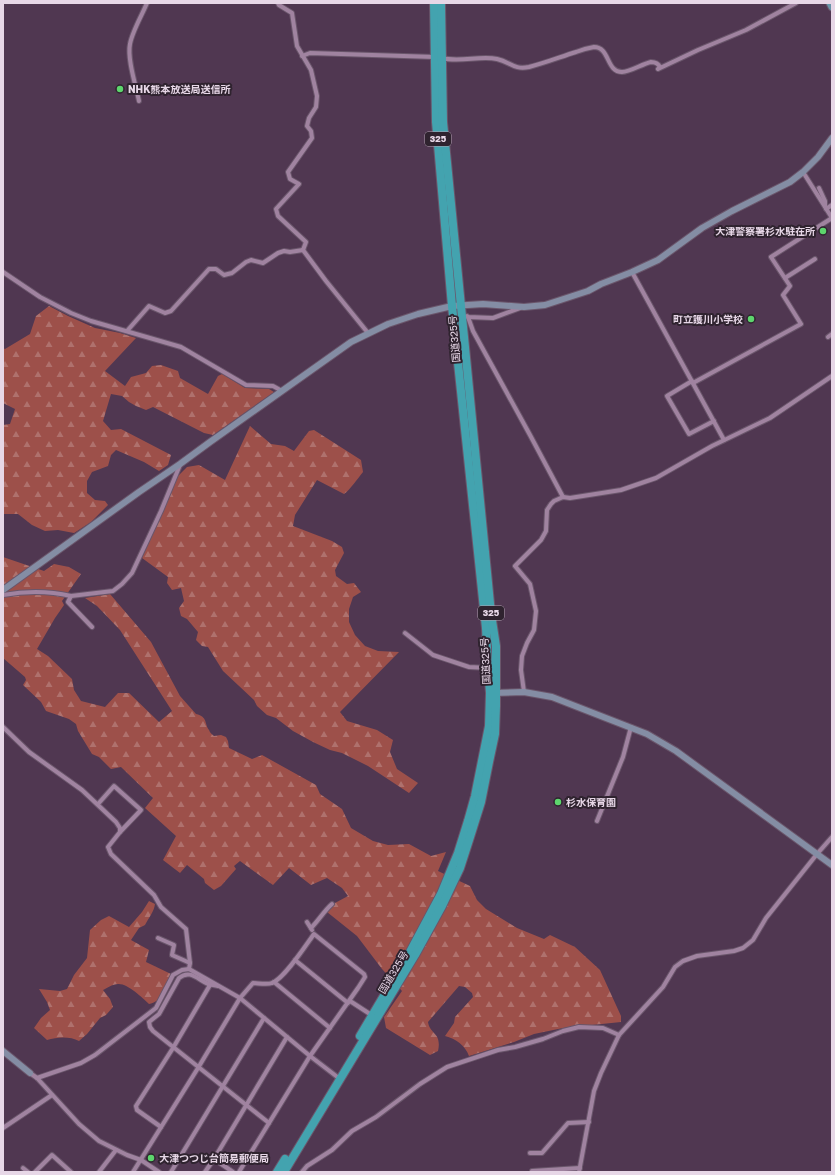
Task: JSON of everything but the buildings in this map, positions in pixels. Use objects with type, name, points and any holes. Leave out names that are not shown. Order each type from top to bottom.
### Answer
[{"type":"highway","name":"国道325号","points":[[284,1172],[374,1017],[417,951],[442,906],[460,868],[481,802],[494,734],[496,646],[484,552],[462,308],[454,243],[434,3]]},
{"type":"highway","name":"国道325号","points":[[441,3],[436,122],[452,306],[486,628],[488,668],[494,693]]},
{"type":"highway","name":"国道325号","points":[[277,1172],[338,1078]]},
{"type":"main road","points":[[830,3],[832,7]]},
{"type":"street","points":[[139,101],[131,62],[130,44],[147,3]]},
{"type":"street","points":[[278,3],[292,13],[297,46],[311,70],[317,96],[316,107],[309,118],[307,126],[311,131],[312,138],[288,172],[290,179],[299,184],[276,209],[278,216],[306,242],[303,250]]},
{"type":"street","points":[[302,56],[310,52],[456,60],[497,59],[516,68],[522,68],[540,64],[592,47],[602,50],[611,65],[619,72],[624,72],[651,62],[659,65],[660,67],[658,70],[698,50],[746,30],[796,3]]},
{"type":"street","points":[[3,590],[351,342],[388,324],[418,314],[452,306],[462,308],[483,304],[524,307],[545,305],[588,291],[658,260],[702,228],[790,182],[818,157],[832,138]]},
{"type":"street","points":[[714,421],[689,434],[667,396],[801,324],[783,295],[790,286],[771,257],[832,218],[803,172]]},
{"type":"street","points":[[819,188],[826,201],[826,208]]},
{"type":"street","points":[[826,208],[832,205]]},
{"type":"street","points":[[127,331],[149,306],[165,313],[171,311],[209,269],[216,269],[224,275],[232,273],[251,260],[263,263],[278,253],[284,251],[290,252],[303,250]]},
{"type":"street","points":[[303,250],[326,282],[368,333]]},
{"type":"street","points":[[785,278],[816,259]]},
{"type":"street","points":[[3,272],[40,297],[71,313],[181,347],[246,385],[273,386],[282,391]]},
{"type":"street","points":[[632,272],[724,440]]},
{"type":"street","points":[[468,317],[493,318],[524,307]]},
{"type":"street","points":[[462,308],[468,317],[473,331],[564,497]]},
{"type":"street","points":[[828,337],[832,334]]},
{"type":"street","points":[[524,692],[521,670],[522,656],[534,630],[536,611],[530,584],[515,566],[541,540],[546,531],[547,510],[550,504],[564,497],[570,498],[621,490],[656,478],[724,440],[770,418],[832,376]]},
{"type":"street","points":[[3,594],[38,592],[57,593],[71,596],[113,590],[122,584],[132,573],[161,511],[180,464]]},
{"type":"street","points":[[71,596],[68,602],[92,627]]},
{"type":"street","points":[[404,633],[433,654],[469,667],[488,668]]},
{"type":"street","points":[[494,693],[524,692],[562,700],[647,734],[676,751],[832,865]]},
{"type":"street","points":[[3,727],[29,752],[82,790],[98,804],[116,822],[120,828],[120,832]]},
{"type":"street","points":[[597,821],[623,757],[631,727]]},
{"type":"street","points":[[98,804],[114,786],[141,810],[108,847],[111,854],[129,873],[154,895],[161,907],[186,929],[190,963],[189,969]]},
{"type":"street","points":[[532,1171],[579,1170],[594,1091],[619,1035],[663,987],[676,967],[683,961],[698,956],[734,951],[743,948],[753,940],[766,918],[816,854],[832,837]]},
{"type":"street","points":[[311,928],[332,904]]},
{"type":"street","points":[[239,1172],[310,1056],[366,977],[314,934],[307,922]]},
{"type":"street","points":[[133,1172],[240,998],[253,983],[271,984],[277,980],[295,960],[314,934]]},
{"type":"street","points":[[158,938],[174,945],[172,955],[190,963]]},
{"type":"street","points":[[295,960],[349,1002],[374,1017]]},
{"type":"street","points":[[37,1078],[81,1063],[95,1055],[156,1008],[173,975],[182,970],[189,969],[240,998],[338,1078]]},
{"type":"street","points":[[219,986],[210,985],[190,974],[183,974],[178,978],[158,1014],[149,1022],[150,1027],[173,1048],[269,1123]]},
{"type":"street","points":[[274,982],[330,1028]]},
{"type":"street","points":[[161,1127],[136,1110],[136,1106],[173,1048],[210,985]]},
{"type":"street","points":[[171,1172],[264,1018]]},
{"type":"street","points":[[302,1172],[307,1166],[332,1150],[352,1131],[376,1117],[420,1084],[447,1067],[498,1050],[522,1045],[579,1027],[603,1028],[619,1035]]},
{"type":"street","points":[[205,1172],[287,1037]]},
{"type":"street","points":[[3,1051],[37,1078],[79,1124],[99,1141],[141,1160],[159,1172]]},
{"type":"street","points":[[3,1128],[52,1095]]},
{"type":"street","points":[[530,1153],[542,1153],[568,1123],[589,1122]]},
{"type":"street","points":[[99,1172],[116,1150]]},
{"type":"street","points":[[35,1172],[52,1155],[71,1172]]},
{"type":"street","points":[[214,1159],[233,1172]]},
{"type":"street","points":[[23,1168],[28,1172]]},
{"type":"green space","points":[[49,306],[95,328],[136,338],[105,371],[125,386],[131,377],[146,373],[152,366],[161,365],[178,371],[180,378],[208,394],[218,376],[222,374],[245,388],[269,389],[274,392],[213,435],[204,433],[153,407],[146,410],[129,402],[122,396],[111,394],[103,421],[111,430],[121,429],[171,455],[168,465],[159,471],[144,462],[116,450],[111,455],[108,466],[92,472],[87,481],[87,493],[95,500],[105,501],[108,505],[91,522],[74,533],[58,530],[45,531],[32,525],[18,514],[3,514],[3,425],[10,424],[15,409],[3,403],[3,348],[5,349],[30,334],[36,316]]},
{"type":"green space","points":[[250,426],[271,444],[285,446],[294,451],[309,431],[314,430],[361,460],[363,472],[344,494],[317,480],[295,515],[293,526],[332,541],[342,547],[344,553],[335,570],[336,576],[347,584],[354,583],[361,592],[353,597],[349,609],[349,622],[355,635],[365,646],[378,651],[399,652],[340,712],[347,721],[377,730],[393,740],[390,752],[397,769],[418,783],[409,793],[368,766],[342,753],[330,750],[313,742],[293,731],[276,718],[267,715],[257,706],[254,700],[223,671],[208,647],[202,646],[196,640],[198,632],[187,619],[181,616],[179,608],[184,601],[181,588],[172,590],[167,583],[168,577],[142,558],[178,476],[187,467],[199,465],[225,480]]},
{"type":"green space","points":[[3,557],[44,571],[54,564],[69,567],[81,574],[62,601],[64,605],[37,649],[48,656],[72,679],[74,690],[81,701],[105,707],[118,693],[129,693],[159,722],[172,711],[120,630],[97,606],[85,598],[110,594],[151,642],[180,696],[196,714],[200,715],[204,719],[207,727],[214,736],[221,735],[226,737],[229,748],[252,759],[262,755],[316,785],[320,794],[342,809],[351,828],[373,841],[388,845],[409,844],[431,856],[446,852],[438,871],[470,886],[477,900],[486,909],[517,928],[544,939],[550,935],[575,947],[600,970],[621,1016],[621,1022],[563,1028],[534,1034],[469,1056],[460,1043],[445,1036],[454,1023],[455,1017],[473,997],[472,993],[465,987],[459,986],[428,1022],[429,1026],[437,1037],[439,1045],[438,1051],[430,1055],[386,1028],[384,1017],[402,991],[382,969],[357,936],[327,912],[335,903],[348,896],[342,888],[327,878],[311,885],[289,868],[273,885],[240,861],[234,866],[236,869],[221,886],[214,890],[205,883],[204,879],[187,865],[180,873],[163,860],[176,836],[145,808],[153,798],[121,767],[111,769],[99,757],[92,754],[78,731],[76,724],[69,719],[46,711],[41,702],[23,685],[26,680],[25,677],[3,658]]},
{"type":"green space","points":[[149,901],[155,904],[152,912],[145,925],[139,928],[131,940],[149,950],[146,962],[171,974],[172,979],[163,994],[157,1001],[149,1004],[135,991],[126,986],[122,984],[112,985],[103,990],[110,999],[113,1007],[106,1015],[100,1018],[79,1041],[72,1038],[55,1038],[47,1040],[34,1028],[41,1018],[50,1010],[39,989],[60,991],[67,989],[74,975],[87,958],[90,930],[101,920],[109,916],[129,927]]},
{"type":"place","name":"NHK熊本放送局送信所","points":[[120,89]]},
{"type":"place","name":"大津警察署杉水駐在所","points":[[823,231]]},
{"type":"place","name":"町立護川小学校","points":[[751,319]]},
{"type":"place","name":"杉水保育園","points":[[558,802]]},
{"type":"place","name":"大津つつじ台簡易郵便局","points":[[151,1158]]}]
